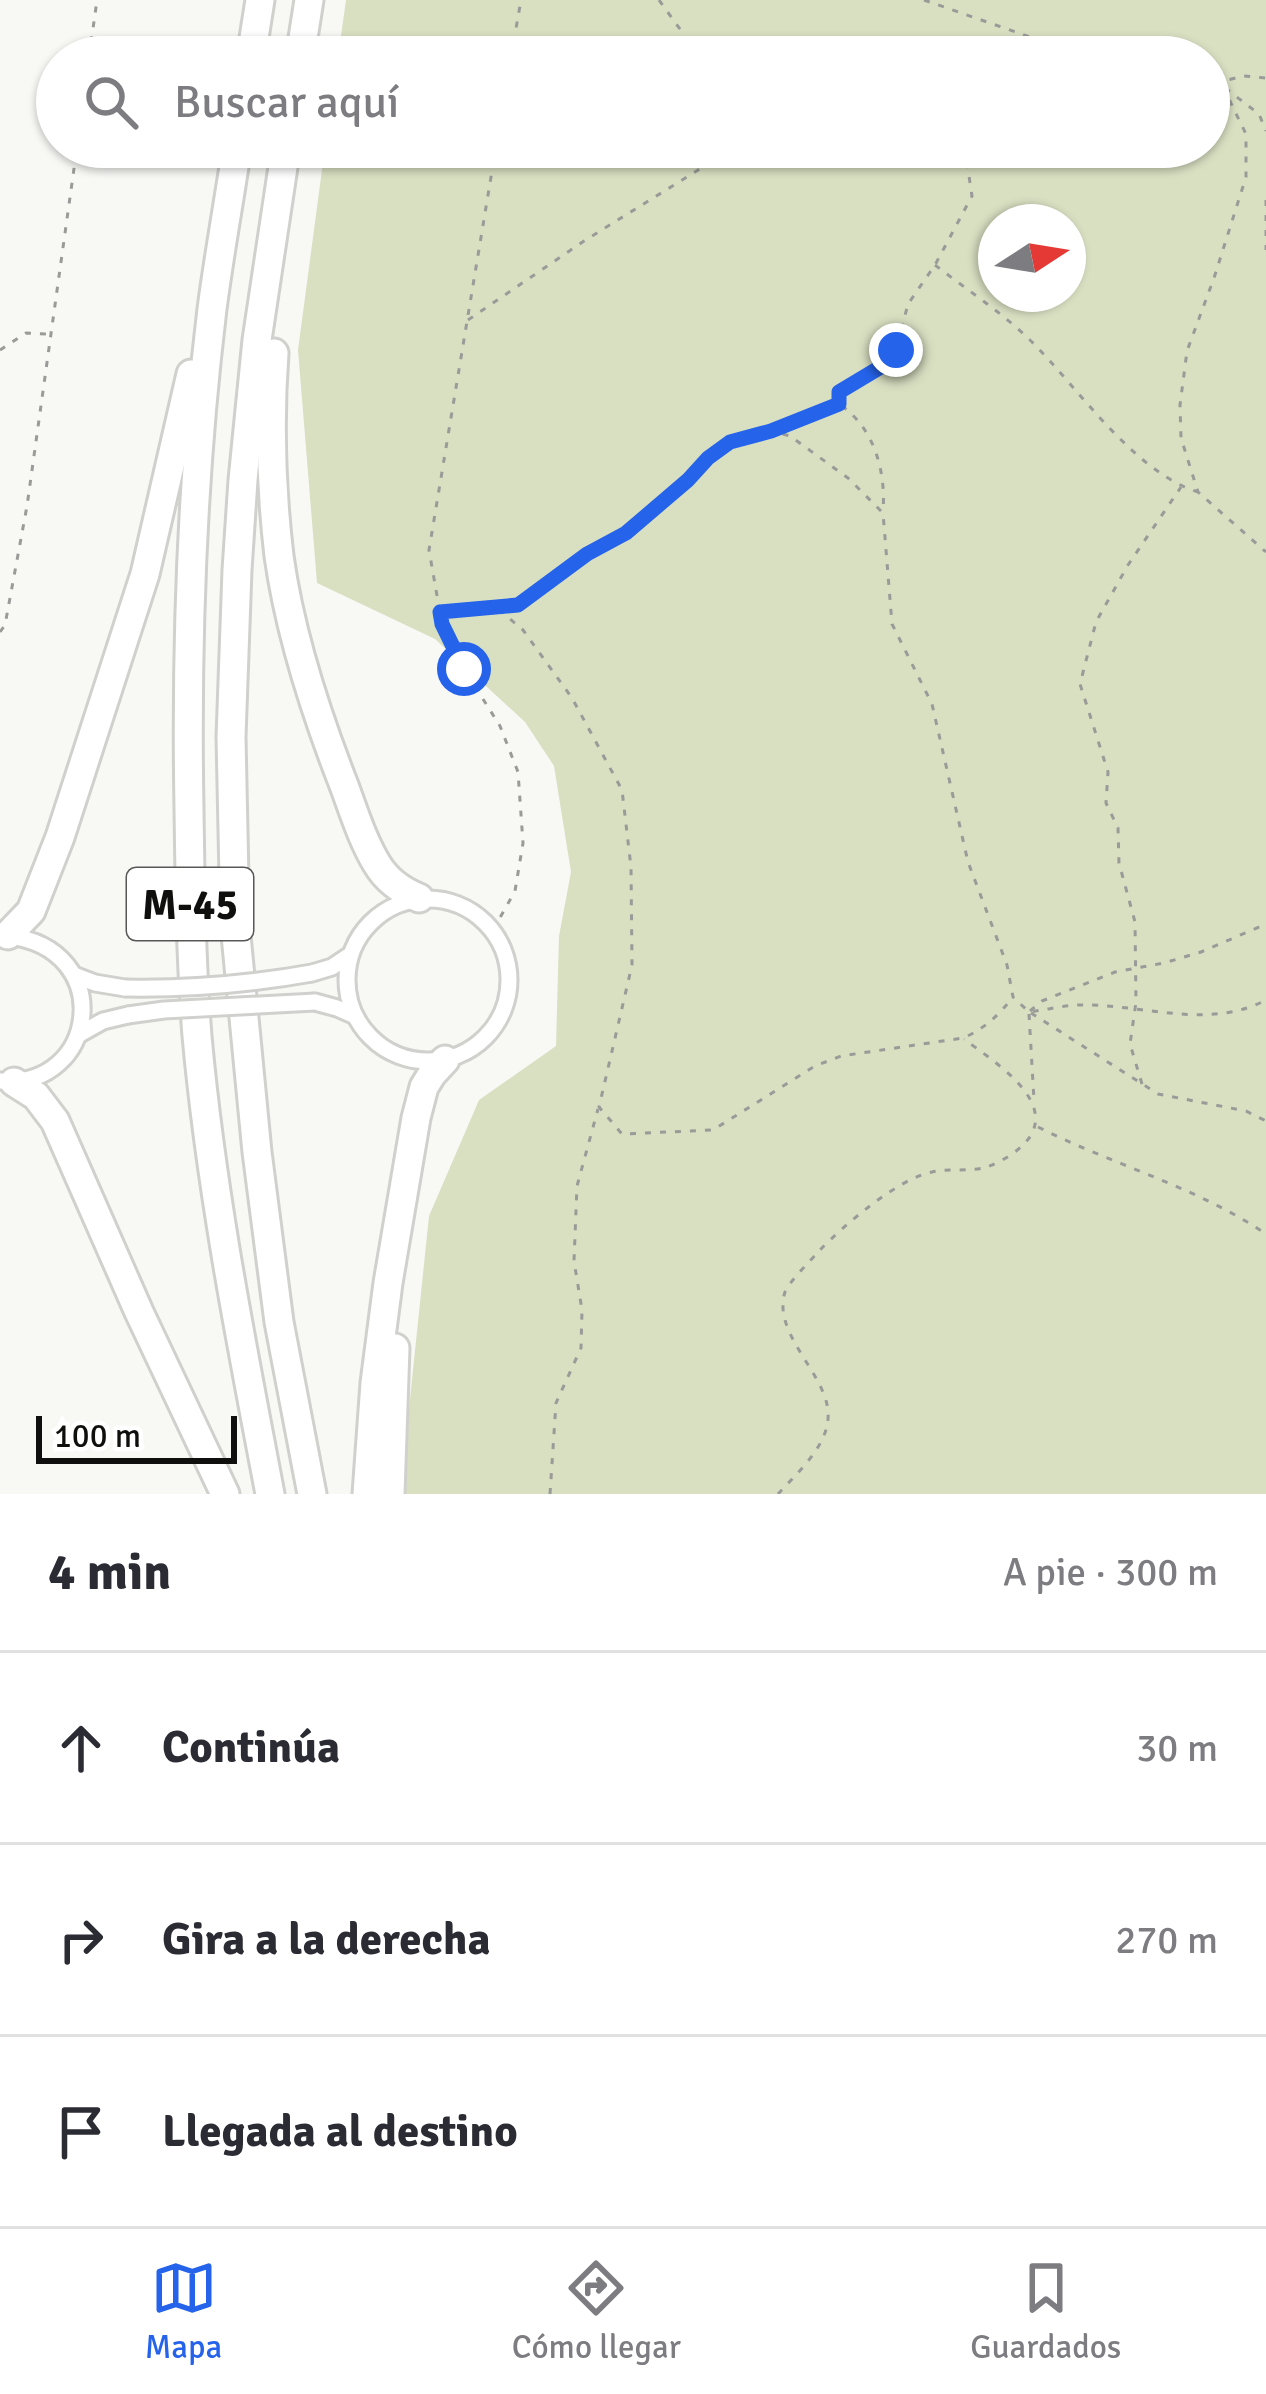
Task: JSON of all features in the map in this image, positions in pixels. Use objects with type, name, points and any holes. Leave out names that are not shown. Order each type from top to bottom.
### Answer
[{"type":"highway","points":[[254,36],[260,0]]},
{"type":"highway","points":[[304,36],[308,1]]},
{"type":"highway","name":"M-45","points":[[234,168],[212,309],[191,577],[190,933],[212,1163],[270,1494]]},
{"type":"highway","name":"M-45","points":[[286,168],[257,340],[243,480],[230,737],[235,925],[257,1151],[279,1322],[312,1494]]},
{"type":"highway","points":[[288,168],[270,416],[280,562],[313,700],[357,820],[378,866],[394,884],[419,898]]},
{"type":"highway","points":[[4,936],[31,911],[60,837],[145,574],[199,328],[212,309]]},
{"type":"highway","points":[[367,1494],[377,1363],[416,1118],[424,1088],[445,1060]]},
{"type":"highway","points":[[7,1082],[36,1096],[55,1121],[225,1494]]},
{"type":"highway","points":[[390,1494],[401,1218]]},
{"type":"highway","points":[[139,1312],[212,1494]]},
{"type":"street","points":[[419,898],[447,900],[473,911],[493,931],[506,955],[510,982],[505,1009],[491,1032],[470,1050],[445,1060]]},
{"type":"street","name":"M-45","points":[[74,975],[125,988],[274,980],[312,973],[350,955],[376,916],[419,898]]},
{"type":"street","name":"M-45","points":[[4,936],[28,938],[63,958],[81,994],[82,1015],[68,1054],[53,1068],[34,1078],[7,1082]]},
{"type":"street","points":[[350,955],[346,975],[355,1016]]},
{"type":"street","name":"M-45","points":[[78,1035],[104,1021],[164,1010],[315,1003],[355,1016],[383,1048],[403,1058],[445,1060]]},
{"type":"path","points":[[92,36],[98,0]]},
{"type":"path","points":[[515,36],[521,0]]},
{"type":"path","points":[[659,0],[685,36]]},
{"type":"path","points":[[924,0],[1027,36]]},
{"type":"path","points":[[1230,79],[1266,78]]},
{"type":"path","points":[[1230,91],[1259,114],[1266,131]]},
{"type":"path","points":[[1198,492],[1181,438],[1180,405],[1187,351],[1246,176],[1246,134],[1230,101]]},
{"type":"path","points":[[0,632],[27,506],[74,168]]},
{"type":"path","points":[[492,168],[429,550],[442,624],[500,726],[518,772],[523,843],[515,891],[493,931]]},
{"type":"path","points":[[465,322],[701,168]]},
{"type":"path","points":[[839,404],[839,392],[879,368],[896,350],[908,304],[972,196],[968,168]]},
{"type":"path","points":[[1266,200],[1266,250]]},
{"type":"path","points":[[935,265],[1028,338],[1141,458],[1181,487],[1198,492],[1266,552]]},
{"type":"path","points":[[0,350],[26,333],[51,334]]},
{"type":"path","points":[[440,612],[518,605],[587,554],[626,533],[730,442],[839,404]]},
{"type":"path","points":[[839,404],[879,456],[885,484],[892,624],[932,704],[968,862],[1013,997],[1158,1094],[1246,1111],[1266,1121]]},
{"type":"path","points":[[771,431],[790,436],[848,478],[883,513]]},
{"type":"path","points":[[1142,1084],[1130,1044],[1136,1010],[1136,922],[1119,863],[1118,828],[1106,803],[1108,772],[1080,684],[1096,622],[1127,565],[1181,487]]},
{"type":"path","points":[[496,607],[523,630],[572,698],[622,790],[631,867],[632,964],[578,1186],[574,1261],[583,1310],[581,1348],[556,1403],[550,1494]]},
{"type":"path","points":[[1029,1012],[1042,1001],[1115,972],[1201,952],[1266,924]]},
{"type":"path","points":[[598,1107],[622,1135],[713,1130],[815,1066],[841,1057],[962,1038],[997,1017],[1013,997]]},
{"type":"path","points":[[1029,1012],[1076,1005],[1179,1015],[1245,1011],[1266,1000]]},
{"type":"path","points":[[778,1494],[817,1448],[829,1422],[827,1401],[783,1312],[785,1288],[875,1202],[931,1172],[986,1167],[1025,1145],[1036,1126],[1029,1012]]},
{"type":"path","points":[[962,1038],[1006,1070],[1034,1104]]},
{"type":"path","points":[[1036,1126],[1185,1188],[1266,1234]]},
{"type":"green space","points":[[346,0],[1266,0],[1266,1494],[405,1494],[403,1466],[429,1216],[479,1100],[556,1046],[559,936],[571,872],[554,766],[525,722],[435,639],[317,583],[298,350],[322,168],[1230,168],[1230,36],[341,36]]},
{"type":"route","points":[[464,669],[440,612],[518,605],[587,554],[626,533],[730,442],[839,404],[839,392],[879,368],[896,350]]}]
